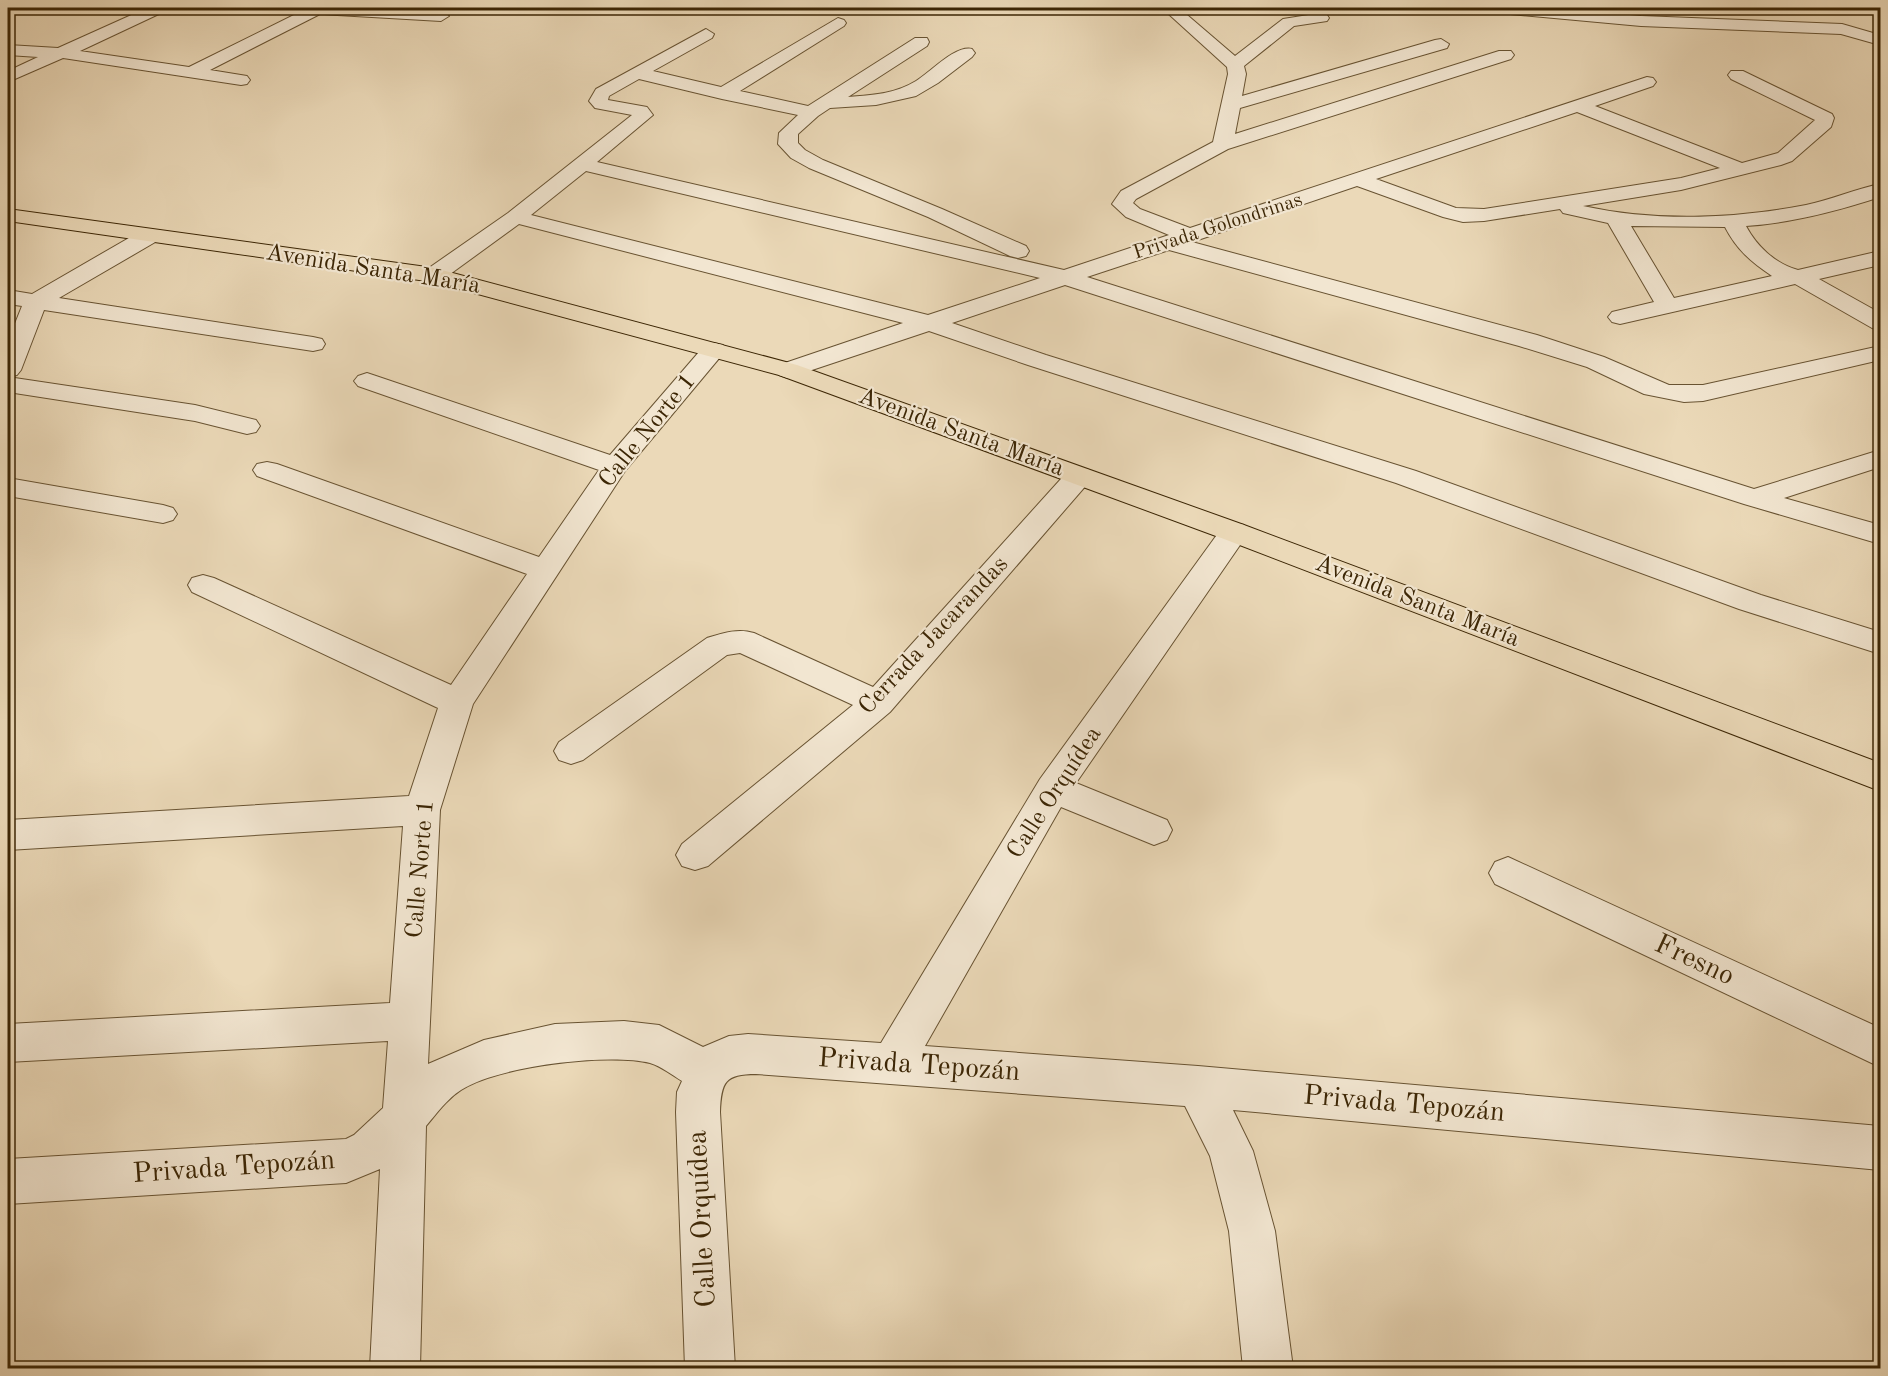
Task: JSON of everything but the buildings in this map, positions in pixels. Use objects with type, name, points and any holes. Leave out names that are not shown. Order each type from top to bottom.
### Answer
[{"type":"main road","name":"Avenida Santa María","points":[[8,216],[434,275],[788,370],[1234,532],[1881,777]]},
{"type":"street","points":[[191,73],[318,8],[441,16]]},
{"type":"street","points":[[1170,8],[1234,65],[1237,74],[1226,133],[1221,145]]},
{"type":"street","points":[[1500,8],[1640,14],[1744,26],[1842,29],[1876,36]]},
{"type":"street","points":[[1736,8],[1744,26]]},
{"type":"street","points":[[1836,8],[1842,29]]},
{"type":"street","points":[[8,76],[157,9]]},
{"type":"street","points":[[1234,65],[1289,22],[1321,18]]},
{"type":"street","points":[[722,94],[838,23]]},
{"type":"street","points":[[434,275],[515,217],[644,115],[640,111],[601,105],[598,101],[602,93],[706,34]]},
{"type":"street","points":[[921,42],[819,108],[789,133],[788,144],[798,154],[816,164],[935,213],[1029,257],[1064,277]]},
{"type":"street","points":[[1230,105],[1441,44]]},
{"type":"street","points":[[8,50],[61,53],[241,80]]},
{"type":"street","points":[[636,73],[722,94],[819,108],[906,93],[919,87],[966,53]]},
{"type":"street","points":[[1505,55],[1221,145],[1128,195],[1122,204],[1125,209],[1180,240],[1581,357],[1615,370],[1655,391],[1667,394],[1678,396],[1703,393],[1881,353]]},
{"type":"street","points":[[1359,180],[1463,216],[1554,205],[1680,184],[1785,157],[1824,123],[1825,118],[1737,75]]},
{"type":"street","name":"Privada Golondrinas","points":[[788,370],[1647,82]]},
{"type":"street","points":[[1580,106],[1740,169]]},
{"type":"street","points":[[581,165],[1064,277],[1754,498],[1881,535]]},
{"type":"street","points":[[1554,205],[1616,219],[1732,220],[1804,212],[1881,190]]},
{"type":"street","points":[[1857,197],[1881,207]]},
{"type":"street","points":[[515,217],[930,323],[1406,477],[1750,602],[1881,643]]},
{"type":"street","points":[[1616,219],[1667,305]]},
{"type":"street","points":[[1732,220],[1743,241],[1758,257],[1783,273],[1799,277],[1881,323]]},
{"type":"street","points":[[8,370],[35,302],[149,236]]},
{"type":"street","points":[[1620,317],[1881,258]]},
{"type":"street","points":[[8,297],[313,344]]},
{"type":"street","name":"Calle Norte 1","points":[[394,1368],[404,1119],[422,810],[457,702],[615,466],[714,350]]},
{"type":"street","points":[[367,381],[615,466]]},
{"type":"street","points":[[8,385],[195,413],[247,426]]},
{"type":"street","points":[[1754,498],[1881,458]]},
{"type":"street","points":[[267,470],[546,570]]},
{"type":"street","name":"Cerrada Jacarandas","points":[[695,855],[878,703],[1079,476]]},
{"type":"street","points":[[8,487],[163,514]]},
{"type":"street","name":"Calle Orquídea","points":[[892,1064],[1053,789],[1234,532]]},
{"type":"street","points":[[202,585],[457,702]]},
{"type":"street","points":[[570,751],[718,646],[732,641],[743,641],[878,703]]},
{"type":"street","points":[[1053,789],[1154,830]]},
{"type":"street","points":[[8,835],[422,810]]},
{"type":"street","name":"Fresno","points":[[1508,873],[1881,1048]]},
{"type":"street","points":[[8,1043],[410,1021]]},
{"type":"street","name":"Privada Tepozán","points":[[8,1182],[346,1161],[370,1151],[404,1119],[430,1089],[447,1075],[484,1060],[555,1043],[624,1040],[659,1046],[707,1072],[717,1061],[734,1054],[892,1064],[1198,1086],[1881,1148]]},
{"type":"street","name":"Calle Orquídea","points":[[707,1072],[699,1092],[698,1112],[710,1368]]},
{"type":"street","points":[[1198,1086],[1231,1151],[1252,1231],[1268,1368]]}]
